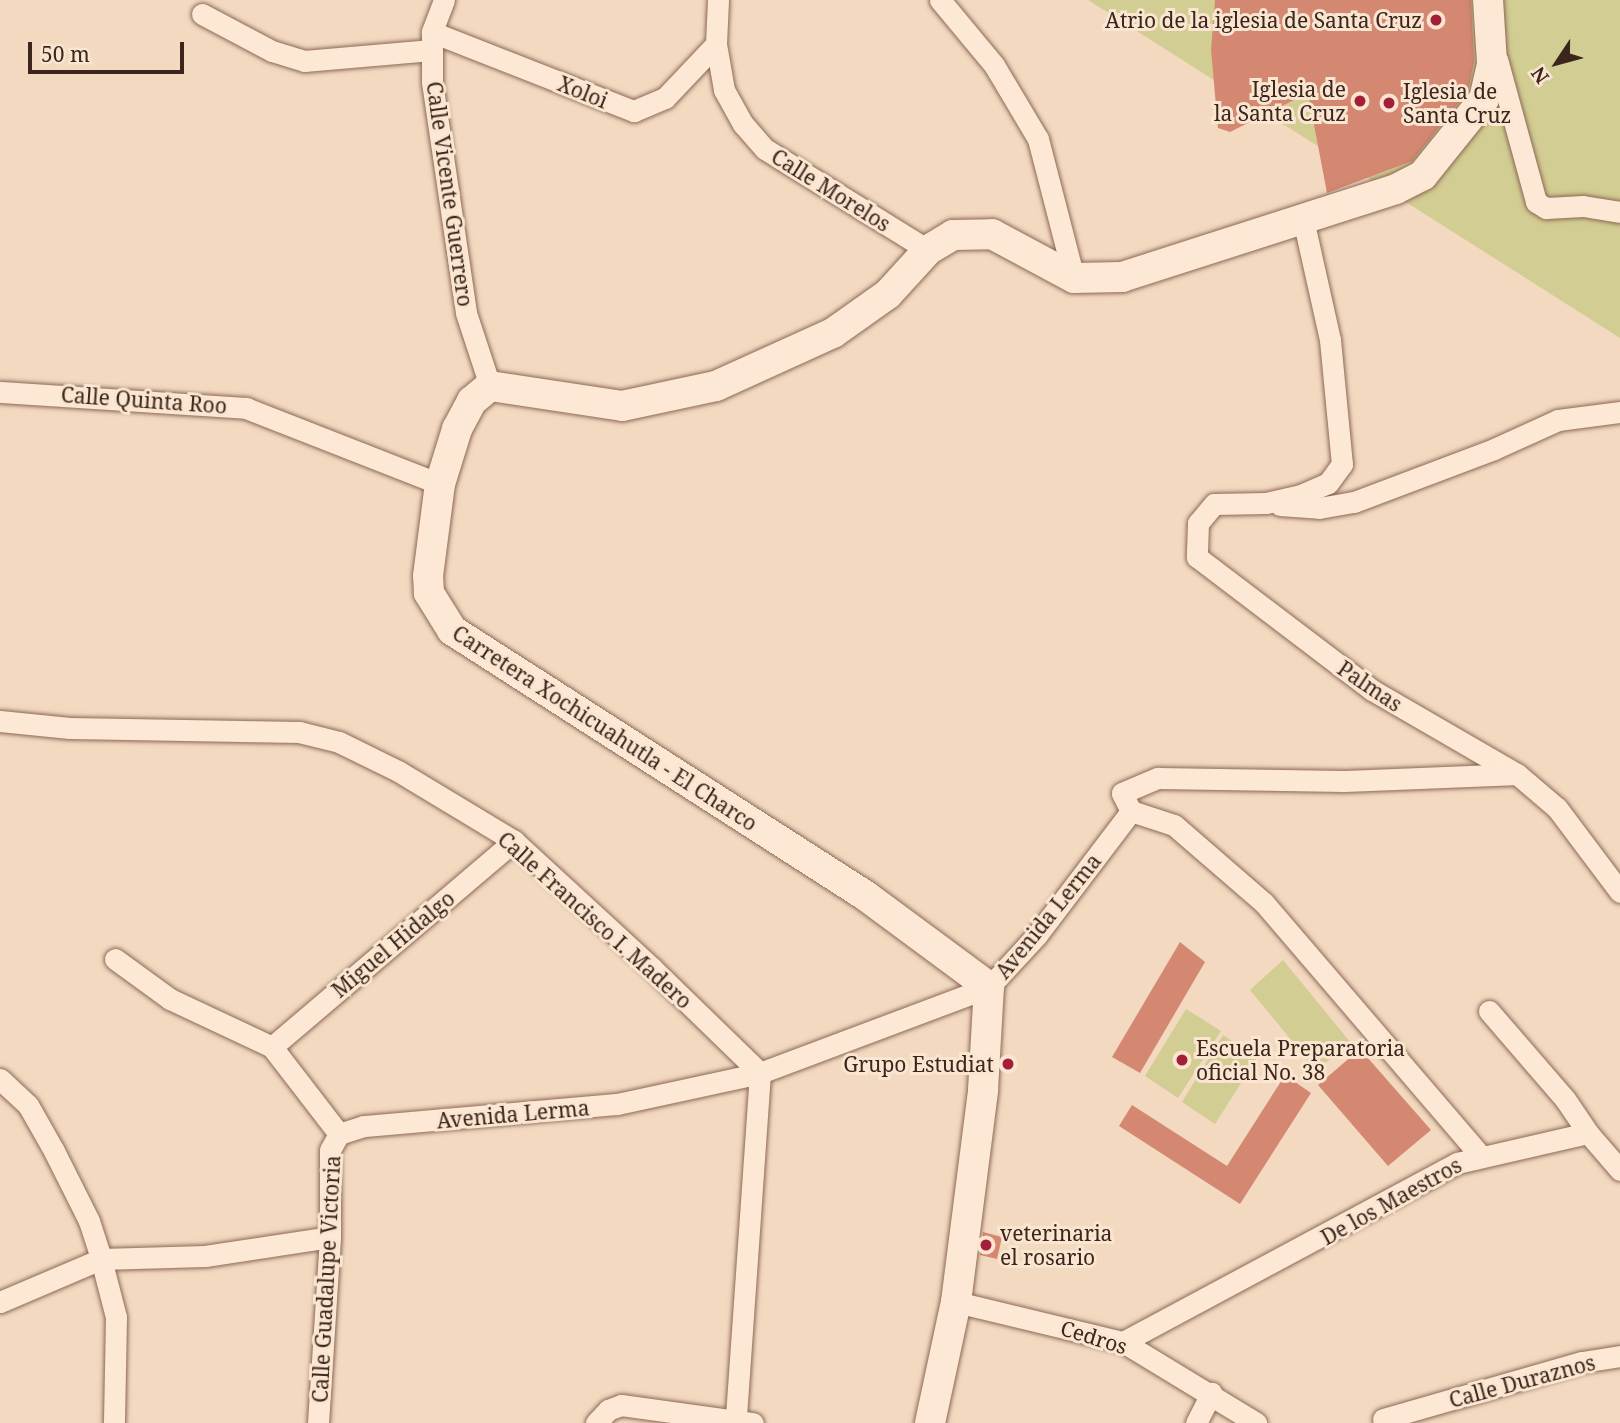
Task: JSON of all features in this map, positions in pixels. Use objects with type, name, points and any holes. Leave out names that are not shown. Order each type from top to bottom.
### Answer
[{"type":"main road","points":[[490,386],[622,406],[716,386],[833,333],[888,294],[928,250],[953,235],[992,234],[1073,278],[1122,276],[1396,189],[1423,175],[1451,145],[1484,99],[1492,63],[1489,8]]},
{"type":"main road","name":"Carretera Xochicuahutla - El Charco","points":[[490,386],[462,415],[440,484],[428,576],[429,593],[452,630],[866,897],[989,987]]},
{"type":"main road","points":[[930,1423],[956,1302],[983,1090],[989,987]]},
{"type":"street","name":"Calle Vicente Guerrero","points":[[444,0],[432,41],[432,82],[466,313],[490,386]]},
{"type":"street","name":"Calle Morelos","points":[[718,0],[716,44],[724,90],[743,124],[765,149],[928,250]]},
{"type":"street","points":[[940,0],[1001,75],[1038,139],[1073,278]]},
{"type":"street","points":[[1489,8],[1505,94],[1517,118],[1536,202],[1546,208],[1583,206],[1620,212]]},
{"type":"street","points":[[202,14],[272,51],[304,61],[432,41]]},
{"type":"street","name":"Xoloi","points":[[432,41],[634,111],[665,98],[716,44]]},
{"type":"street","name":"Palmas","points":[[1266,503],[1319,489],[1342,464],[1330,340],[1303,219]]},
{"type":"street","name":"Calle Quinta Roo","points":[[0,392],[246,408],[440,484]]},
{"type":"street","name":"Palmas","points":[[1620,412],[1558,420],[1494,449],[1354,502],[1319,509],[1266,503],[1214,504],[1206,510],[1195,537],[1197,557],[1372,690],[1517,774],[1557,808],[1620,892]]},
{"type":"street","name":"Calle Francisco I. Madero","points":[[0,721],[70,728],[318,736],[398,771],[514,841],[760,1073]]},
{"type":"street","name":"Avenida Lerma","points":[[339,1134],[364,1126],[617,1104],[760,1073],[989,987],[1037,935],[1131,811],[1122,793],[1158,778],[1343,780],[1517,774]]},
{"type":"street","name":"De los Maestros","points":[[1123,1342],[1457,1163],[1480,1155],[1264,903],[1174,825],[1131,811]]},
{"type":"street","name":"Miguel Hidalgo","points":[[272,1047],[514,841]]},
{"type":"street","name":"Calle Guadalupe Victoria","points":[[115,959],[170,999],[272,1047],[339,1134],[330,1150],[330,1237],[318,1423]]},
{"type":"street","points":[[1489,1011],[1565,1099],[1588,1133],[1620,1170]]},
{"type":"street","points":[[596,1423],[608,1410],[621,1405],[711,1419],[744,1421],[760,1073]]},
{"type":"street","points":[[0,1079],[28,1105],[54,1152],[101,1259],[116,1317],[114,1423]]},
{"type":"street","points":[[1480,1155],[1588,1133]]},
{"type":"street","points":[[0,1302],[101,1259],[205,1256],[330,1237]]},
{"type":"street","name":"Cedros","points":[[956,1302],[1123,1342],[1211,1393],[1256,1423]]},
{"type":"street","name":"Calle Duraznos","points":[[1382,1422],[1582,1362],[1620,1356]]},
{"type":"street","points":[[1196,1423],[1211,1393]]},
{"type":"shaded area","points":[[1088,0],[1620,0],[1620,338]]},
{"type":"shaded area","points":[[1283,960],[1351,1043],[1316,1070],[1250,990]]},
{"type":"shaded area","points":[[1186,1009],[1221,1031],[1178,1098],[1145,1076]]},
{"type":"shaded area","points":[[1223,1035],[1257,1058],[1215,1124],[1182,1102]]},
{"type":"building","name":"Iglesia de Santa Cruz","points":[[1215,0],[1471,0],[1474,62],[1468,91],[1412,161],[1327,193],[1308,93],[1230,132],[1218,128],[1211,50]]},
{"type":"building","points":[[1180,942],[1205,962],[1140,1073],[1112,1057]]},
{"type":"building","points":[[1360,1049],[1431,1130],[1388,1166],[1318,1085]]},
{"type":"building","points":[[1285,1075],[1311,1093],[1240,1204],[1119,1126],[1132,1105],[1227,1166]]},
{"type":"building","name":"veterinaria el rosario","points":[[983,1232],[1002,1237],[997,1259],[980,1255]]},
{"type":"place","name":"Atrio de la iglesia de Santa Cruz","points":[[1436,20]]},
{"type":"place","name":"Iglesia de la Santa Cruz","points":[[1360,101]]},
{"type":"place","name":"Iglesia de Santa Cruz","points":[[1389,103]]},
{"type":"place","name":"Escuela Preparatoria oficial No. 38","points":[[1182,1060]]},
{"type":"place","name":"Grupo Estudiat","points":[[1008,1064]]},
{"type":"place","name":"veterinaria el rosario","points":[[986,1245]]}]
